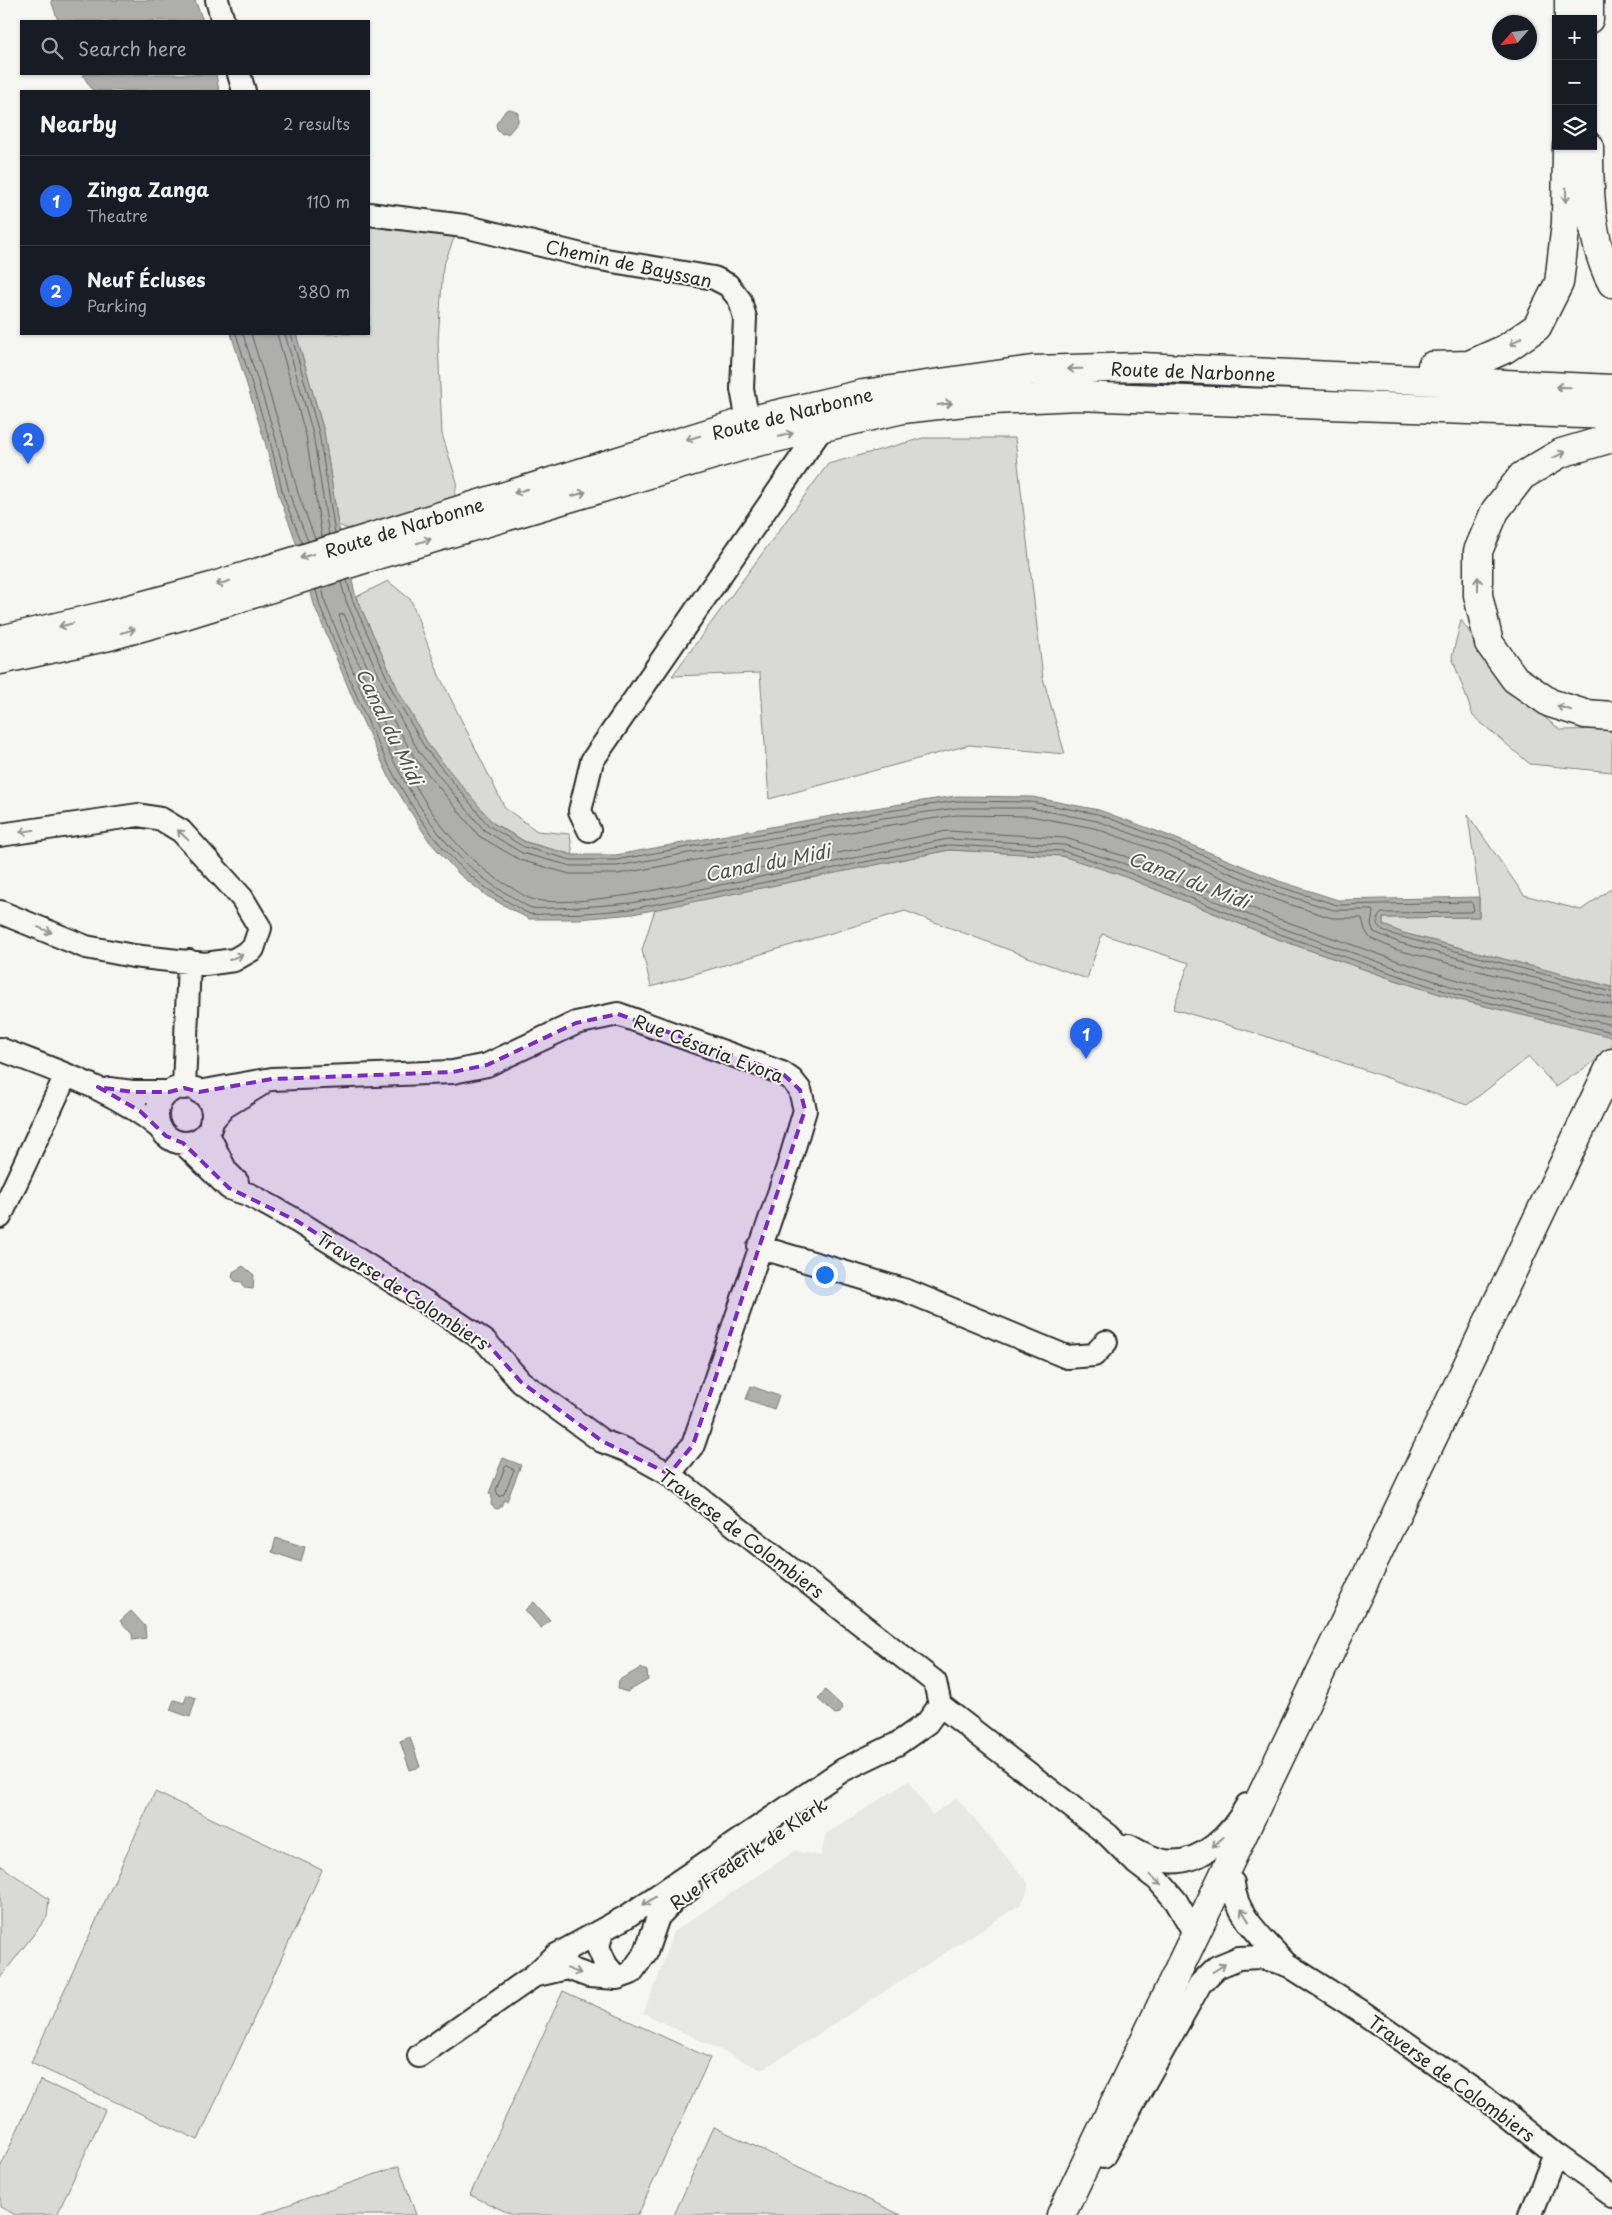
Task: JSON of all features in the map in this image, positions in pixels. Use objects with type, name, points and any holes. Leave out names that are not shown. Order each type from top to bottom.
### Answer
[{"type":"main road","points":[[1569,0],[1569,15]]},
{"type":"main road","points":[[1590,0],[1590,15]]},
{"type":"main road","points":[[1242,372],[1469,365],[1505,349],[1537,327],[1559,283],[1566,223],[1567,150]]},
{"type":"main road","points":[[1590,150],[1589,177],[1594,230],[1606,271],[1612,284]]},
{"type":"main road","name":"Route de Narbonne","points":[[0,660],[118,634],[273,577],[750,432],[864,394],[1032,370],[1142,367],[1612,389]]},
{"type":"main road","name":"Route de Narbonne","points":[[750,432],[824,425],[903,409],[964,402],[1077,396],[1612,415]]},
{"type":"main road","points":[[1612,438],[1561,454],[1522,476],[1495,511],[1478,551],[1478,595],[1489,643],[1515,679],[1550,704],[1585,714],[1612,716]]},
{"type":"main road","name":"Route de Narbonne","points":[[0,640],[273,577]]},
{"type":"main road","points":[[1061,2215],[1193,1936],[1610,1077]]},
{"type":"main road","points":[[1075,2215],[1233,1883],[1610,1077]]},
{"type":"street","points":[[217,0],[223,20]]},
{"type":"street","points":[[239,75],[244,90]]},
{"type":"street","name":"Chemin de Bayssan","points":[[370,214],[464,226],[594,258],[714,278],[728,285],[740,300],[745,318],[742,389],[750,432]]},
{"type":"street","points":[[589,830],[580,812],[592,761],[824,425],[864,394]]},
{"type":"street","points":[[0,835],[138,815],[161,819],[181,831],[242,898],[260,928],[253,949],[234,960],[205,964],[133,956],[86,947],[0,912]]},
{"type":"street","points":[[184,1091],[189,961]]},
{"type":"street","name":"Rue Césaria Evora","points":[[98,1088],[133,1092],[184,1091],[272,1079],[453,1072],[487,1065],[576,1023],[618,1014],[782,1073],[792,1080],[800,1090],[805,1110],[790,1164],[759,1247],[733,1332],[693,1445],[669,1474]]},
{"type":"street","points":[[0,1049],[98,1088],[140,1111],[160,1128],[166,1136],[174,1141],[183,1143],[192,1142],[209,1127],[224,1107],[272,1079]]},
{"type":"street","points":[[0,1216],[66,1075]]},
{"type":"street","points":[[184,1091],[210,1105],[209,1127]]},
{"type":"street","points":[[160,1128],[157,1113],[159,1105],[184,1091]]},
{"type":"street","name":"Traverse de Colombiers","points":[[209,1127],[226,1170],[250,1195]]},
{"type":"street","name":"Traverse de Colombiers","points":[[183,1143],[229,1188],[250,1195],[296,1221],[486,1342],[521,1382],[602,1441],[626,1450],[669,1474],[935,1682],[940,1705]]},
{"type":"street","points":[[759,1247],[907,1291],[1067,1358],[1094,1355],[1106,1342]]},
{"type":"street","points":[[940,1705],[1108,1834],[1141,1854],[1165,1861],[1192,1858],[1214,1846],[1238,1822],[1331,1650]]},
{"type":"street","name":"Rue Frederik de Klerk","points":[[532,1976],[567,1968],[589,1976],[617,1978],[631,1973],[646,1952],[658,1917],[674,1900],[858,1779],[897,1744],[927,1723],[940,1705]]},
{"type":"street","name":"Rue Frederik de Klerk","points":[[419,2056],[532,1976],[555,1956],[602,1932],[843,1770],[897,1744]]},
{"type":"street","points":[[1108,1834],[1138,1864],[1158,1880],[1176,1901],[1191,1927],[1193,1936]]},
{"type":"street","name":"Traverse de Colombiers","points":[[1233,1883],[1234,1897],[1246,1918],[1288,1966]]},
{"type":"street","points":[[602,1932],[598,1947],[606,1965],[617,1978]]},
{"type":"street","name":"Traverse de Colombiers","points":[[1103,2157],[1200,1984],[1217,1967],[1239,1958],[1261,1957],[1288,1966],[1359,2010],[1485,2098],[1555,2154],[1612,2194]]},
{"type":"street","points":[[1531,2215],[1555,2154]]},
{"type":"highlighted area","points":[[618,1014],[782,1073],[800,1090],[805,1110],[693,1445],[669,1474],[602,1441],[521,1382],[486,1342],[297,1221],[229,1188],[183,1143],[166,1136],[140,1111],[98,1087],[133,1092],[169,1092],[184,1088],[199,1092],[272,1079],[453,1072],[487,1065],[576,1023]]},
{"type":"shaded area","points":[[370,215],[459,225],[443,267],[438,341],[442,434],[457,482],[452,512],[370,537],[338,525],[324,432],[296,335],[370,335]]},
{"type":"shaded area","points":[[923,438],[1015,438],[1043,678],[1065,754],[969,745],[769,799],[760,673],[672,676],[828,464]]},
{"type":"shaded area","points":[[388,581],[411,600],[439,675],[505,808],[537,831],[570,834],[573,855],[526,842],[493,823],[429,746],[399,692],[356,597]]},
{"type":"shaded area","points":[[1461,620],[1505,684],[1560,730],[1612,729],[1612,772],[1530,764],[1473,716],[1452,657]]},
{"type":"shaded area","points":[[1468,815],[1524,895],[1581,910],[1612,888],[1612,987],[1403,933],[1383,925],[1383,918],[1479,917],[1479,897]]},
{"type":"shaded area","points":[[949,850],[1062,856],[1118,874],[1272,937],[1392,979],[1456,999],[1612,1036],[1612,1060],[1601,1057],[1556,1087],[1529,1057],[1467,1105],[1262,1035],[1173,1009],[1189,963],[1102,934],[1087,979],[905,911],[651,987],[642,950],[655,909]]},
{"type":"shaded area","points":[[909,1781],[932,1815],[957,1798],[1028,1883],[1027,1893],[1021,1904],[762,2070],[643,2013],[658,1978],[673,1932],[795,1851],[821,1856],[826,1834]]},
{"type":"shaded area","points":[[155,1792],[322,1870],[198,2140],[31,2063]]},
{"type":"shaded area","points":[[0,1865],[49,1899],[47,1917],[0,1978]]},
{"type":"shaded area","points":[[563,1991],[710,2058],[638,2215],[513,2215],[470,2195]]},
{"type":"shaded area","points":[[40,2080],[105,2110],[57,2215],[16,2215],[0,2207],[0,2168]]},
{"type":"shaded area","points":[[714,2127],[901,2215],[674,2215]]},
{"type":"shaded area","points":[[399,2166],[416,2215],[259,2215]]},
{"type":"water","points":[[51,0],[195,0],[203,20],[58,20]]},
{"type":"water","points":[[83,75],[216,75],[219,90],[92,90]]},
{"type":"water","points":[[510,109],[518,113],[518,122],[509,133],[502,134],[497,129],[496,124],[506,110]]},
{"type":"water","name":"Canal du Midi","points":[[231,335],[296,335],[324,432],[338,524],[356,597],[399,692],[429,746],[493,823],[525,842],[573,855],[616,855],[881,807],[956,796],[1032,797],[1099,810],[1167,835],[1279,881],[1338,900],[1479,897],[1479,917],[1383,918],[1383,925],[1403,933],[1612,987],[1612,1037],[1456,999],[1392,979],[1272,937],[1118,874],[1062,856],[949,850],[633,914],[579,919],[529,919],[487,896],[459,874],[429,841],[390,779],[358,711],[315,607],[293,533],[280,499],[265,442]]},
{"type":"water","points":[[243,1266],[254,1275],[253,1289],[245,1288],[242,1282],[235,1281],[232,1277],[233,1272]]},
{"type":"water","points":[[751,1386],[779,1396],[774,1409],[746,1399]]},
{"type":"water","points":[[503,1458],[521,1465],[507,1501],[504,1500],[500,1508],[496,1509],[491,1505],[492,1495],[489,1493]]},
{"type":"water","points":[[276,1538],[305,1547],[301,1562],[272,1552]]},
{"type":"water","points":[[534,1602],[550,1620],[541,1628],[525,1610]]},
{"type":"water","points":[[131,1611],[145,1626],[146,1638],[133,1640],[132,1634],[120,1621]]},
{"type":"water","points":[[641,1668],[647,1671],[648,1680],[627,1692],[618,1689],[619,1680]]},
{"type":"water","points":[[825,1690],[843,1708],[840,1713],[835,1714],[818,1699]]},
{"type":"water","points":[[187,1695],[196,1698],[190,1717],[170,1710],[174,1700],[184,1703]]},
{"type":"water","points":[[410,1737],[420,1767],[410,1770],[400,1741]]},
{"type":"place","name":"Neuf Écluses","points":[[28,464]]},
{"type":"place","name":"Zinga Zanga","points":[[1086,1059]]}]
